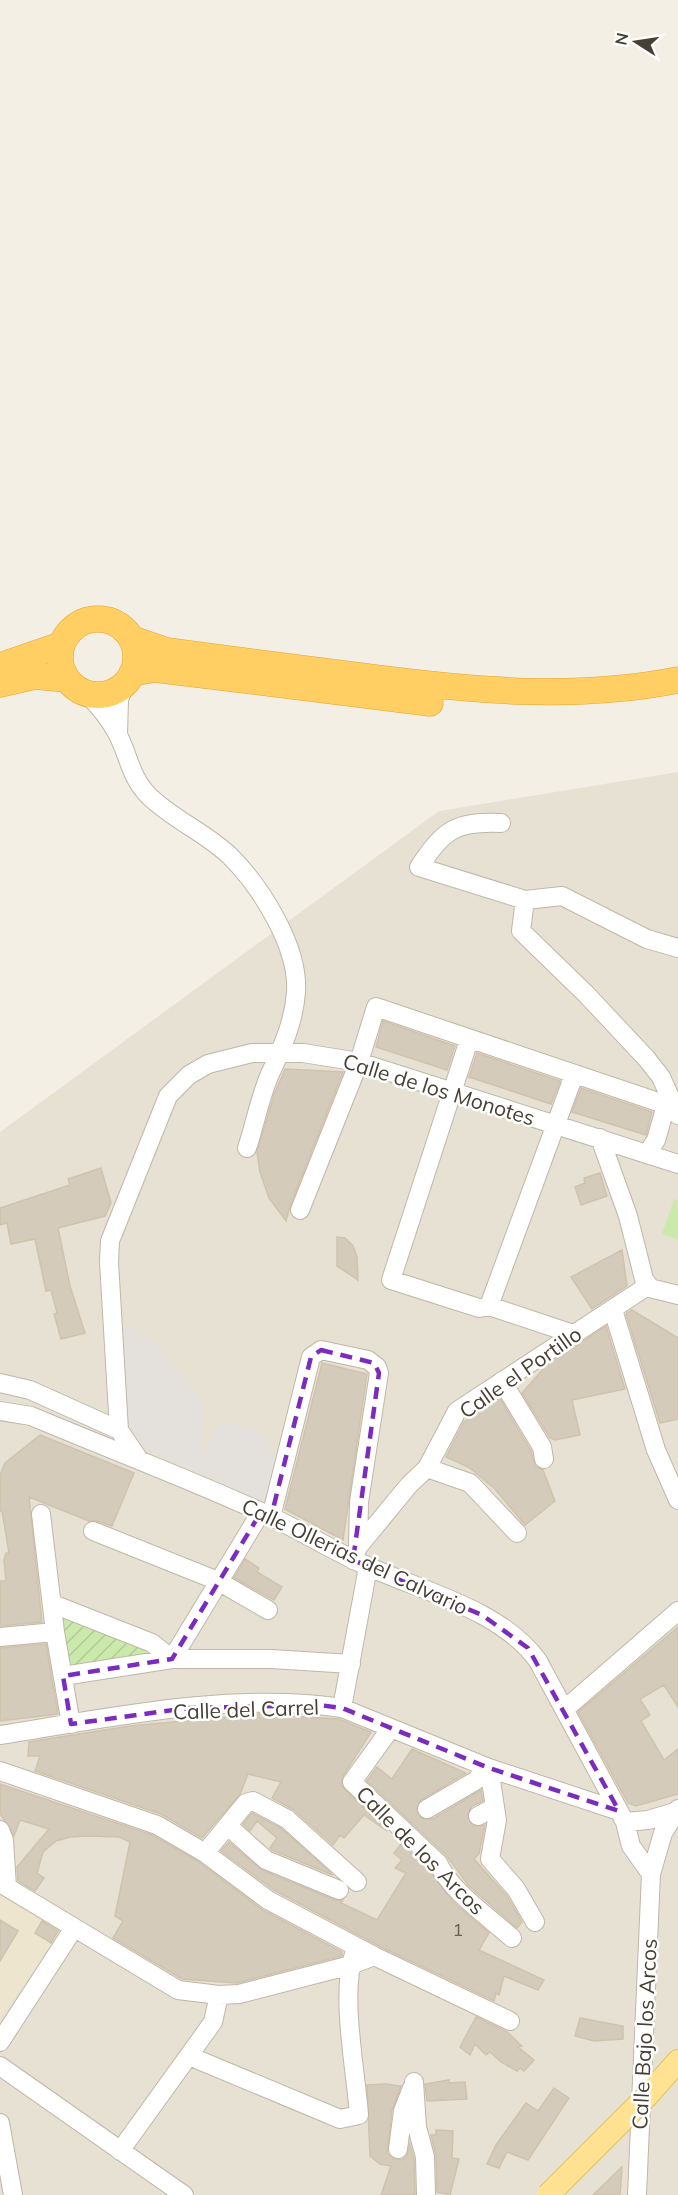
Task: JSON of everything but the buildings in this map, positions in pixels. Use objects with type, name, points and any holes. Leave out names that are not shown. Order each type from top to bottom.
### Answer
[{"type":"highway","points":[[77,686],[60,657],[61,645],[76,625],[101,618],[113,622],[132,639],[167,651],[481,691],[561,693],[644,687],[678,680]]},
{"type":"highway","points":[[128,679],[136,650],[132,639]]},
{"type":"highway","points":[[0,666],[61,645]]},
{"type":"highway","points":[[0,684],[35,676],[106,694],[128,679],[155,669],[482,709],[565,711],[651,703],[678,697]]},
{"type":"main road","points":[[548,2195],[678,2061]]},
{"type":"main road","points":[[651,2091],[678,2079]]},
{"type":"street","points":[[118,734],[119,700],[128,679]]},
{"type":"street","points":[[77,686],[107,717],[118,734],[131,772],[141,788],[165,809],[212,840],[230,857],[266,901],[289,950],[296,984],[293,1011],[282,1053],[269,1075],[247,1148]]},
{"type":"street","points":[[501,823],[474,822],[445,833],[420,867],[525,900],[562,896],[647,939],[678,948]]},
{"type":"street","points":[[525,900],[521,931],[586,994],[646,1058],[664,1083],[678,1115]]},
{"type":"street","points":[[300,1210],[359,1062],[376,1007],[574,1076],[664,1104],[665,1109],[656,1140],[647,1154]]},
{"type":"street","points":[[469,1040],[391,1280],[479,1308],[489,1306],[573,1334]]},
{"type":"street","name":"Calle de los Monotes","points":[[119,1430],[110,1247],[114,1226],[162,1108],[179,1084],[208,1064],[241,1055],[282,1053],[323,1055],[359,1062],[678,1164]]},
{"type":"street","points":[[489,1306],[574,1076]]},
{"type":"street","points":[[600,1138],[628,1216],[644,1279],[649,1286],[678,1294]]},
{"type":"street","name":"Calle el Portillo","points":[[360,1558],[409,1485],[427,1468],[457,1411],[649,1286]]},
{"type":"street","points":[[613,1310],[653,1439],[678,1500]]},
{"type":"street","points":[[172,1659],[218,1581],[266,1515],[311,1358],[321,1350],[368,1360],[377,1366],[379,1373],[360,1502],[360,1558],[355,1628],[351,1664],[342,1708]]},
{"type":"street","points":[[502,1381],[542,1447],[544,1459]]},
{"type":"street","points":[[0,1383],[30,1390],[119,1430],[140,1461]]},
{"type":"street","name":"Calle Ollerias del Calvario","points":[[0,1411],[31,1416],[266,1515],[482,1615],[506,1629],[533,1653],[566,1708],[622,1816],[631,1845],[651,1874]]},
{"type":"street","points":[[427,1468],[470,1483],[517,1533]]},
{"type":"street","points":[[41,1514],[55,1632],[71,1724]]},
{"type":"street","points":[[93,1531],[218,1581],[268,1610]]},
{"type":"street","points":[[53,1604],[152,1643],[172,1659]]},
{"type":"street","points":[[566,1708],[678,1611]]},
{"type":"street","points":[[0,1637],[55,1632]]},
{"type":"street","points":[[63,1676],[172,1659],[271,1659],[351,1664]]},
{"type":"street","name":"Calle del Carrel","points":[[0,1735],[188,1708],[302,1704],[342,1708],[489,1768],[622,1816]]},
{"type":"street","name":"Calle de los Arcos","points":[[391,1728],[352,1782],[432,1857],[466,1898],[512,1938]]},
{"type":"street","points":[[427,1809],[475,1781],[489,1768]]},
{"type":"street","points":[[489,1768],[487,1811],[497,1820],[490,1858],[516,1889],[533,1917]]},
{"type":"street","points":[[0,1771],[157,1826],[205,1853],[268,1900],[374,1956],[510,2021]]},
{"type":"street","points":[[205,1853],[246,1803],[253,1801],[286,1819],[357,1882]]},
{"type":"street","points":[[622,1816],[648,1820],[676,1811]]},
{"type":"street","name":"Calle Bajo los Arcos","points":[[637,2195],[651,1874],[663,1833],[676,1811]]},
{"type":"street","points":[[228,1826],[266,1860],[339,1890]]},
{"type":"street","points":[[0,1830],[3,1840],[4,1885],[178,1990],[219,1995],[239,1994],[351,1965],[374,1956]]},
{"type":"street","points":[[0,2042],[74,1928]]},
{"type":"street","points":[[189,2056],[340,2119],[359,2115],[349,2014],[351,1965],[357,1947]]},
{"type":"street","points":[[120,2151],[213,2022],[219,1995]]},
{"type":"street","points":[[0,2066],[184,2195]]},
{"type":"street","points":[[398,2148],[403,2111],[410,2090],[415,2083],[417,2127],[424,2157],[426,2195]]},
{"type":"street","points":[[0,2123],[13,2195]]},
{"type":"highlighted area","points":[[321,1350],[374,1363],[379,1373],[353,1560],[482,1615],[528,1648],[619,1811],[489,1768],[342,1708],[319,1705],[188,1708],[71,1724],[63,1676],[172,1659],[261,1512],[271,1517],[311,1357]]},
{"type":"shaded area","points":[[678,772],[678,2195],[0,2195],[0,1132],[439,811]]},
{"type":"shaded area","points":[[123,1321],[157,1346],[203,1401],[201,1451],[206,1452],[215,1428],[224,1421],[264,1434],[277,1464],[267,1504],[152,1452],[125,1427]]},
{"type":"shaded area","points":[[0,1891],[62,1929],[0,2019]]},
{"type":"green space","points":[[674,1199],[678,1200],[678,1240],[662,1234]]},
{"type":"green space","points":[[66,1617],[146,1648],[147,1657],[67,1668],[59,1623]]}]
